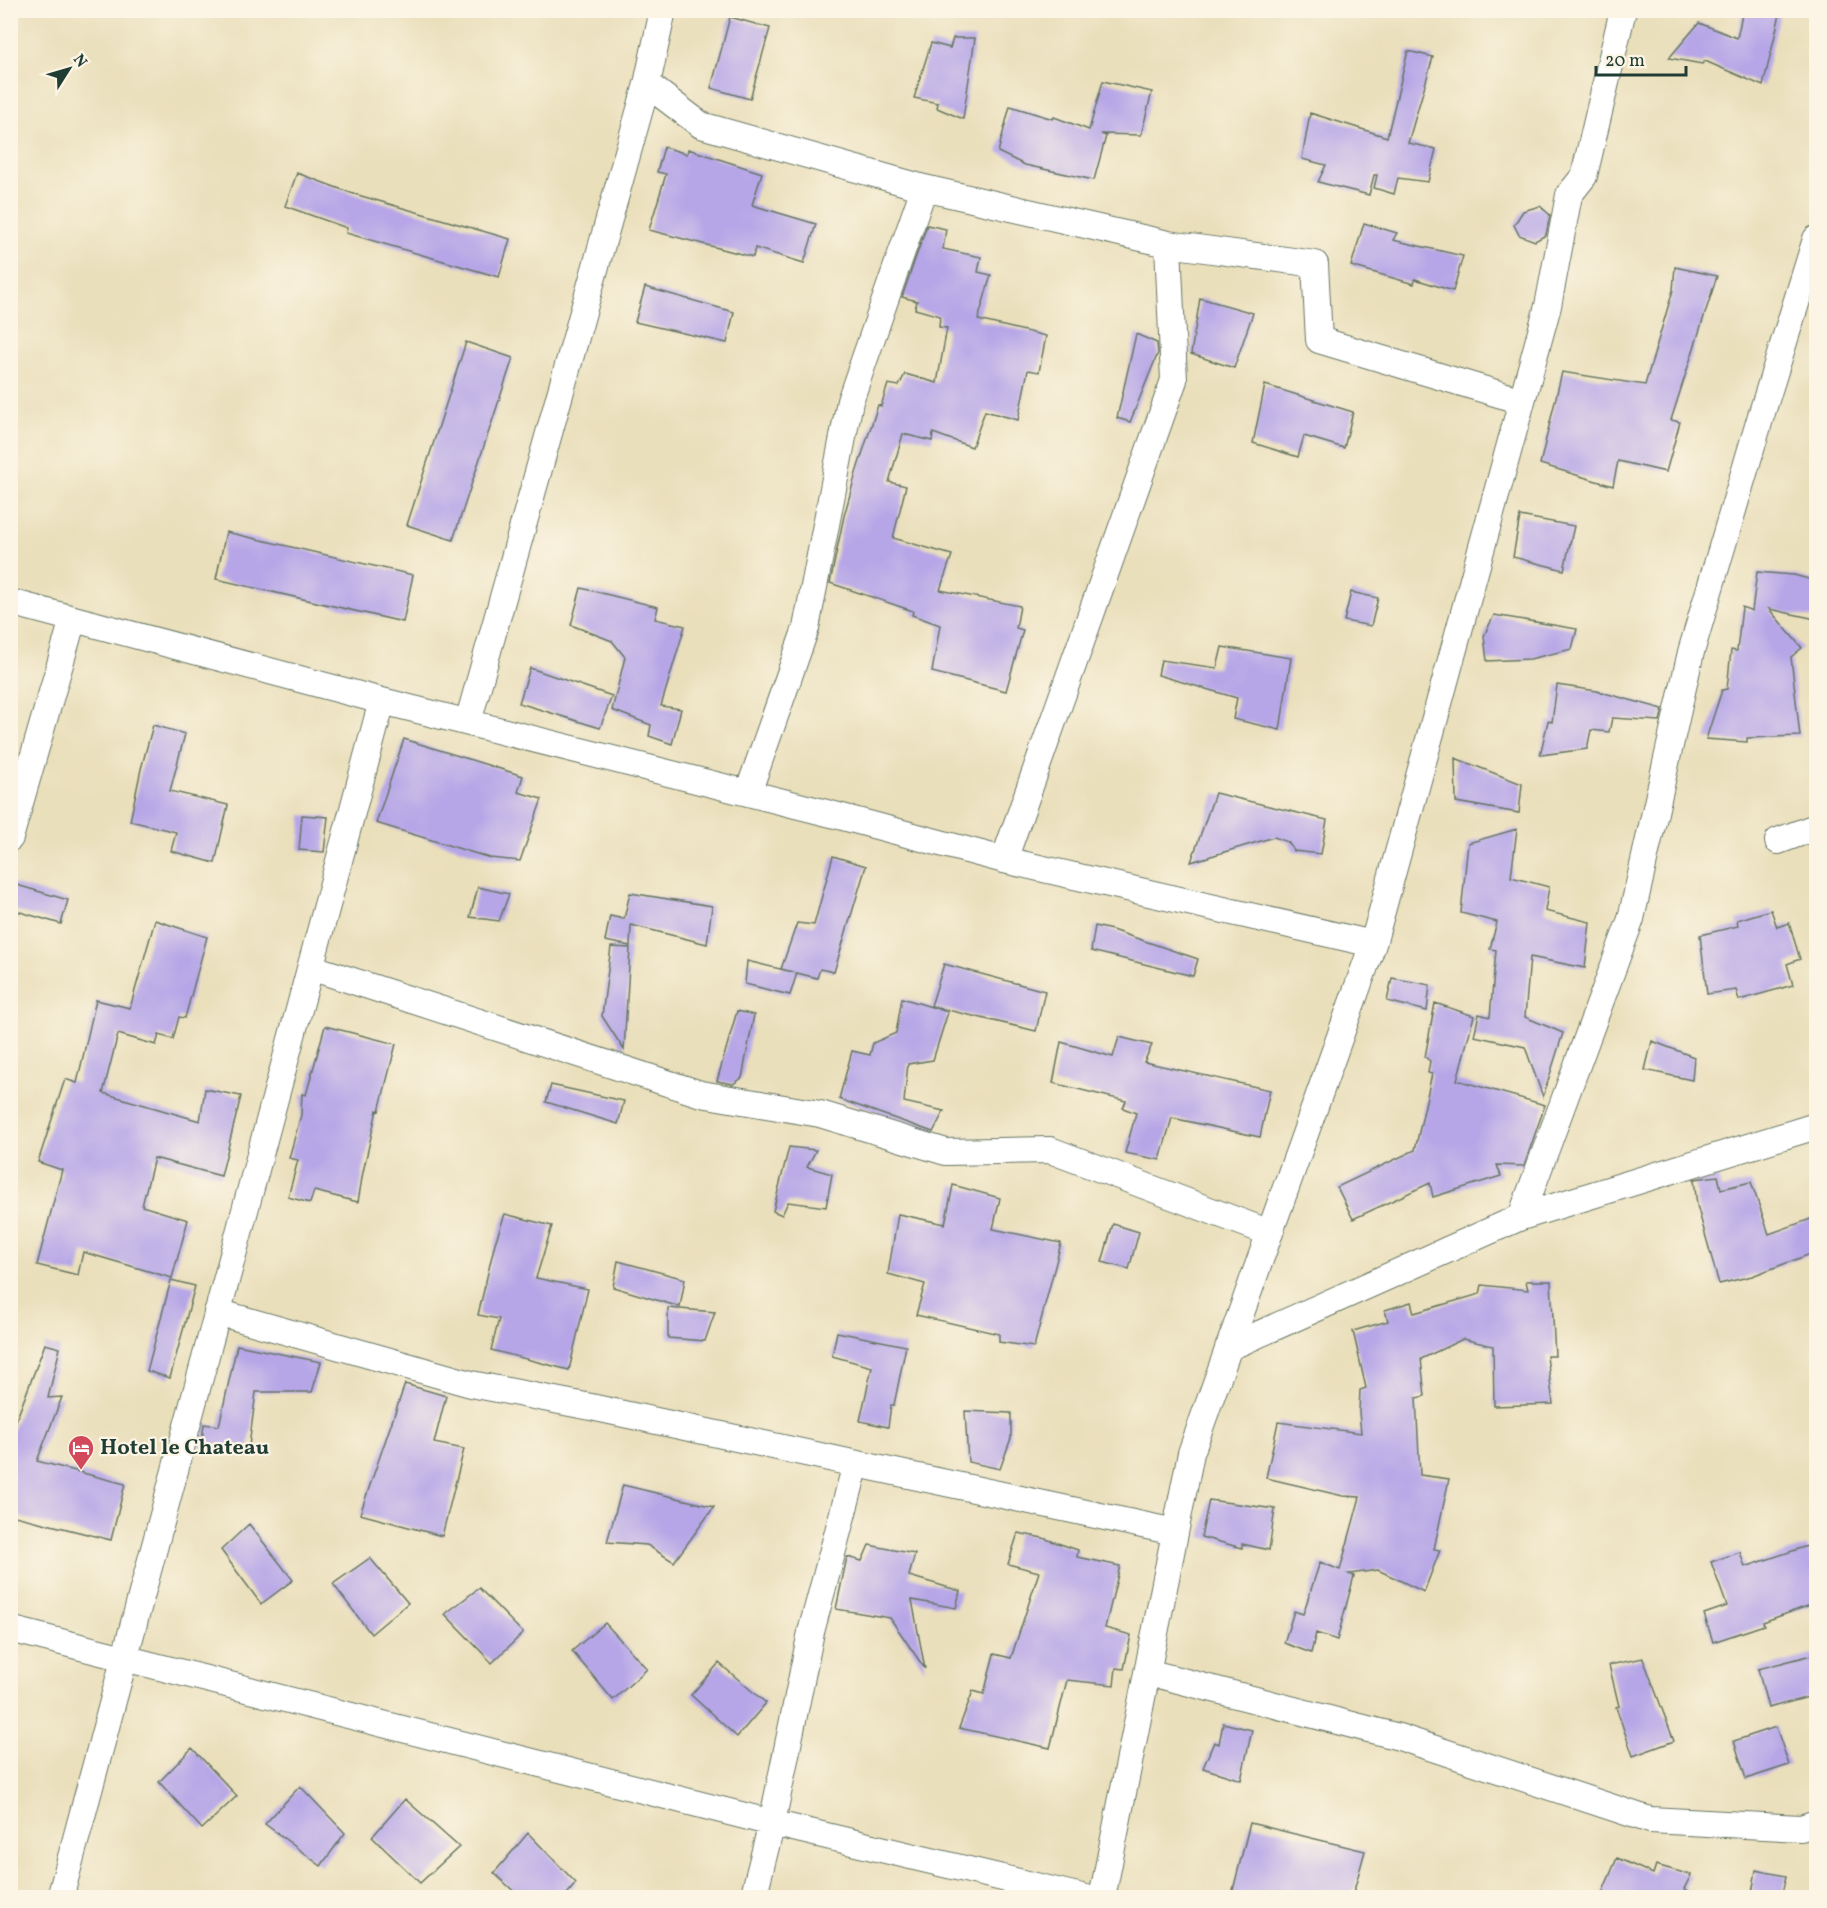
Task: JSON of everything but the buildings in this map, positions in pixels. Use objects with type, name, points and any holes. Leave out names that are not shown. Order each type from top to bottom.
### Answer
[{"type":"street","points":[[468,722],[647,84],[663,10]]},
{"type":"street","points":[[1101,1898],[1191,1453],[1373,944],[1548,306],[1569,195],[1584,176],[1623,10]]},
{"type":"street","points":[[647,84],[701,125],[924,188],[1168,244],[1315,264],[1319,340],[1522,401]]},
{"type":"street","points":[[748,793],[806,628],[850,401],[924,188]]},
{"type":"street","points":[[1521,1217],[1631,919],[1691,652],[1816,239]]},
{"type":"street","points":[[1004,860],[1174,380],[1168,244]]},
{"type":"street","points":[[10,602],[381,701],[1004,860],[1373,944]]},
{"type":"street","points":[[10,838],[73,619]]},
{"type":"street","points":[[60,1898],[122,1658],[313,968],[381,701]]},
{"type":"street","points":[[1778,841],[1816,827]]},
{"type":"street","points":[[313,968],[701,1094],[820,1114],[946,1152],[1050,1150],[1270,1233]]},
{"type":"street","points":[[1228,1348],[1521,1217],[1816,1126]]},
{"type":"street","points":[[217,1312],[471,1384],[591,1407],[1175,1532]]},
{"type":"street","points":[[753,1898],[772,1823],[811,1632],[856,1464]]},
{"type":"street","points":[[10,1629],[772,1823],[1086,1898]]},
{"type":"street","points":[[1147,1672],[1399,1737],[1650,1820],[1801,1828],[1816,1823]]},
{"type":"place","name":"Hotel le Chateau","points":[[81,1471]]}]
